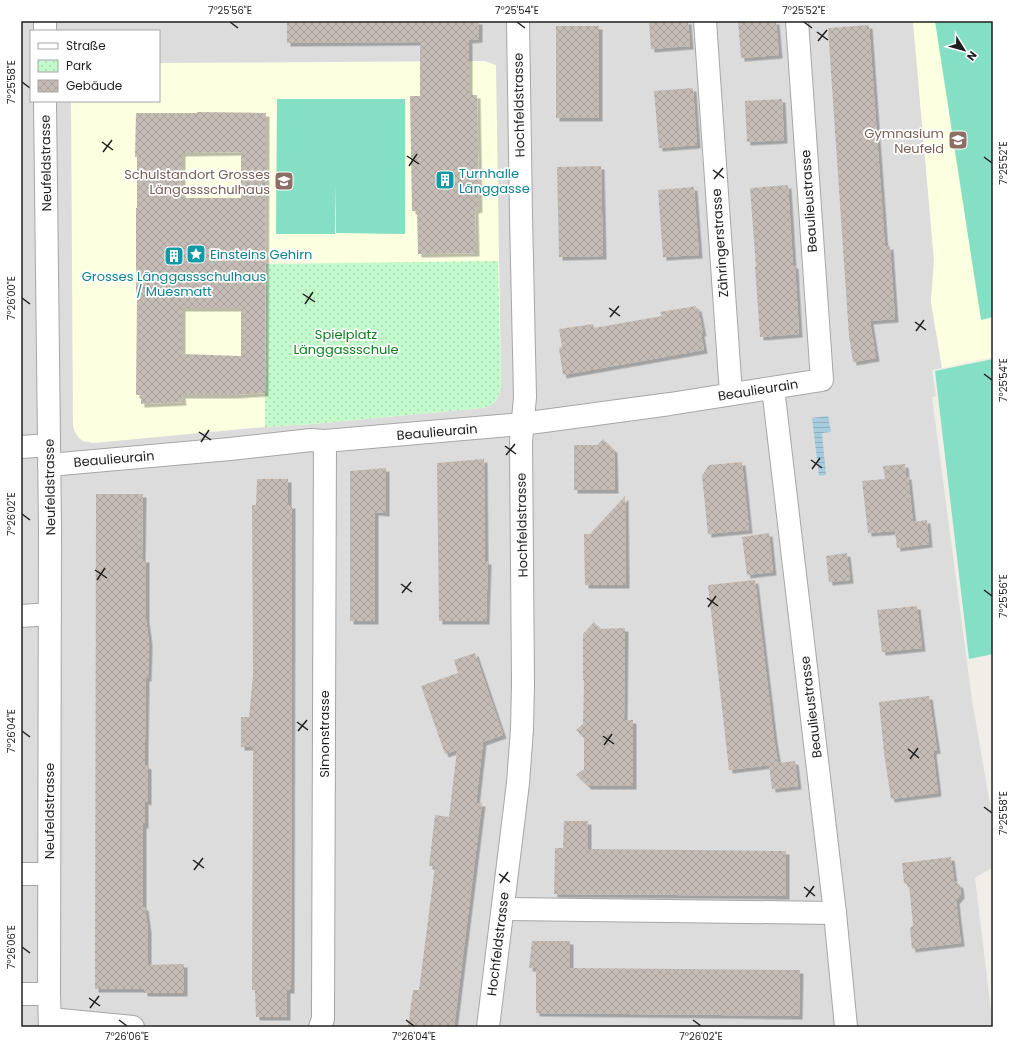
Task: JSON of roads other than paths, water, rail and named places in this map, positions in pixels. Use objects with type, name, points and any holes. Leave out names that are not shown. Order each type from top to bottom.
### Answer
[{"type":"street","name":"Hochfeldstrasse","points":[[488,1027],[518,783],[522,729],[523,669],[521,450],[525,397],[518,21]]},
{"type":"street","name":"Zähringerstrasse","points":[[704,21],[731,394]]},
{"type":"street","name":"Beaulieustrasse","points":[[797,21],[822,380]]},
{"type":"street","name":"Neufeldstrasse","points":[[46,102],[50,528],[50,1023]]},
{"type":"street","name":"Beaulieurain","points":[[21,447],[49,455],[230,449],[311,440],[325,441],[522,424],[670,404],[822,380]]},
{"type":"street","name":"Beaulieustrasse","points":[[773,388],[835,913],[846,1027]]},
{"type":"street","name":"Simonstrasse","points":[[320,1027],[323,1019],[325,441]]},
{"type":"street","points":[[21,616],[50,614]]},
{"type":"street","name":"Neufeldstrasse","points":[[21,874],[50,874]]},
{"type":"street","points":[[503,909],[835,913]]},
{"type":"street","points":[[21,994],[49,994]]},
{"type":"street","points":[[50,1023],[133,1027]]},
{"type":"water","points":[[828,416],[831,432],[822,433],[826,475],[819,476],[812,418]]},
{"type":"place","name":"Gymnasium Neufeld","points":[[958,140]]},
{"type":"place","name":"Turnhalle Länggasse","points":[[445,180]]},
{"type":"place","name":"Schulstandort Grosses Längassschulhaus","points":[[284,181]]},
{"type":"place","name":"Einsteins Gehirn","points":[[196,254]]},
{"type":"place","name":"Grosses Länggassschulhaus / Muesmatt","points":[[174,256]]},
{"type":"park label","name":"Spielplatz Länggassschule","points":[[346,342]]}]
